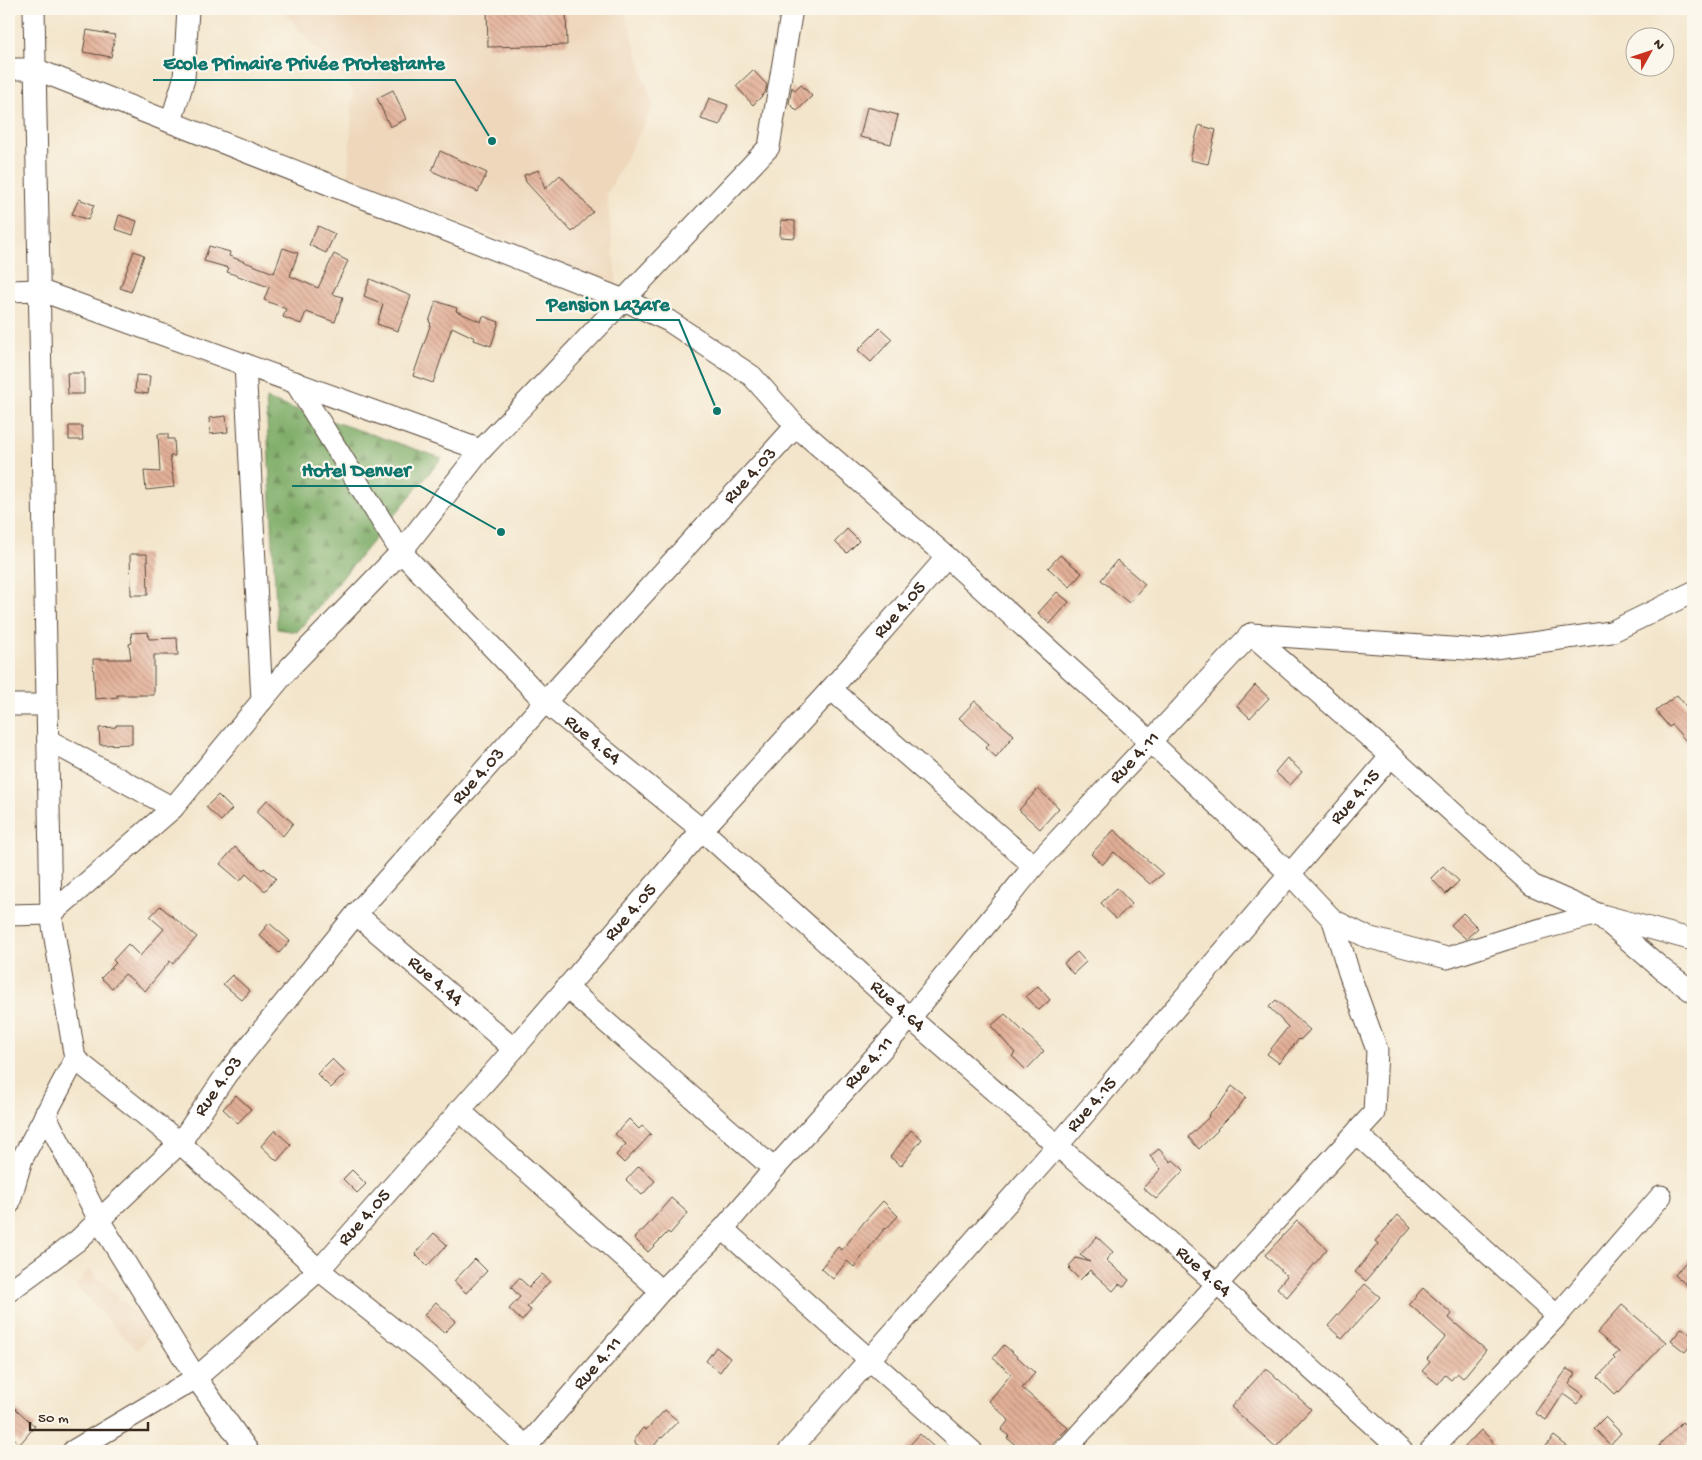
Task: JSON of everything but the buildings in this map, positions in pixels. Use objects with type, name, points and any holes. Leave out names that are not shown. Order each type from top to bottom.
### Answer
[{"type":"street","points":[[9,1204],[22,1159],[74,1059],[51,914],[34,9]]},
{"type":"street","points":[[171,122],[184,79],[188,9]]},
{"type":"street","points":[[9,915],[51,914],[174,808],[290,667],[401,552],[481,450],[769,148],[792,9]]},
{"type":"street","points":[[9,69],[35,69],[624,300],[669,321],[752,376],[796,426],[947,557],[1151,742],[1290,874],[1333,920],[1368,937],[1447,958],[1519,935],[1598,914]]},
{"type":"street","points":[[9,291],[39,290],[481,450]]},
{"type":"street","points":[[245,364],[262,701]]},
{"type":"street","name":"Rue 4.64","points":[[295,382],[401,552],[545,702],[702,830],[910,1018],[1217,1284],[1402,1451]]},
{"type":"street","name":"Rue 4.03","points":[[9,1291],[77,1241],[180,1143],[226,1075],[356,914],[545,702],[796,426]]},
{"type":"street","name":"Rue 4.05","points":[[73,1451],[196,1378],[319,1270],[514,1049],[702,830],[831,689],[947,557]]},
{"type":"street","points":[[1251,634],[1480,650],[1611,632],[1693,592]]},
{"type":"street","points":[[1251,634],[1391,756],[1532,885],[1598,914],[1693,940]]},
{"type":"street","name":"Rue 4.11","points":[[528,1449],[661,1292],[723,1229],[774,1168],[910,1018],[1034,866],[1251,634]]},
{"type":"street","points":[[831,689],[1034,866]]},
{"type":"street","points":[[9,705],[47,705]]},
{"type":"street","points":[[48,740],[174,808]]},
{"type":"street","name":"Rue 4.15","points":[[789,1451],[1058,1145],[1391,756]]},
{"type":"street","name":"Rue 4.44","points":[[356,914],[514,1049]]},
{"type":"street","points":[[1598,914],[1662,969],[1693,992]]},
{"type":"street","points":[[1071,1449],[1217,1284],[1374,1113],[1377,1050],[1349,973],[1333,920]]},
{"type":"street","points":[[566,987],[774,1168]]},
{"type":"street","points":[[74,1059],[180,1143],[319,1270],[426,1356],[528,1449]]},
{"type":"street","points":[[459,1110],[661,1292]]},
{"type":"street","points":[[45,1114],[99,1220],[196,1378],[248,1451]]},
{"type":"street","points":[[1356,1133],[1558,1316]]},
{"type":"street","points":[[1430,1451],[1558,1316],[1661,1196]]},
{"type":"street","points":[[723,1229],[972,1451]]},
{"type":"shaded area","points":[[282,9],[624,9],[653,107],[607,194],[617,286],[348,176],[353,90]]},
{"type":"shaded area","points":[[89,1269],[154,1331],[137,1350],[75,1286]]},
{"type":"green space","points":[[266,399],[442,458],[297,632],[277,629]]},
{"type":"place","name":"Ecole Primaire Privée Protestante","points":[[492,141]]},
{"type":"place","name":"Pension Lazare","points":[[717,411]]},
{"type":"place","name":"Hotel Denver","points":[[501,532]]}]
